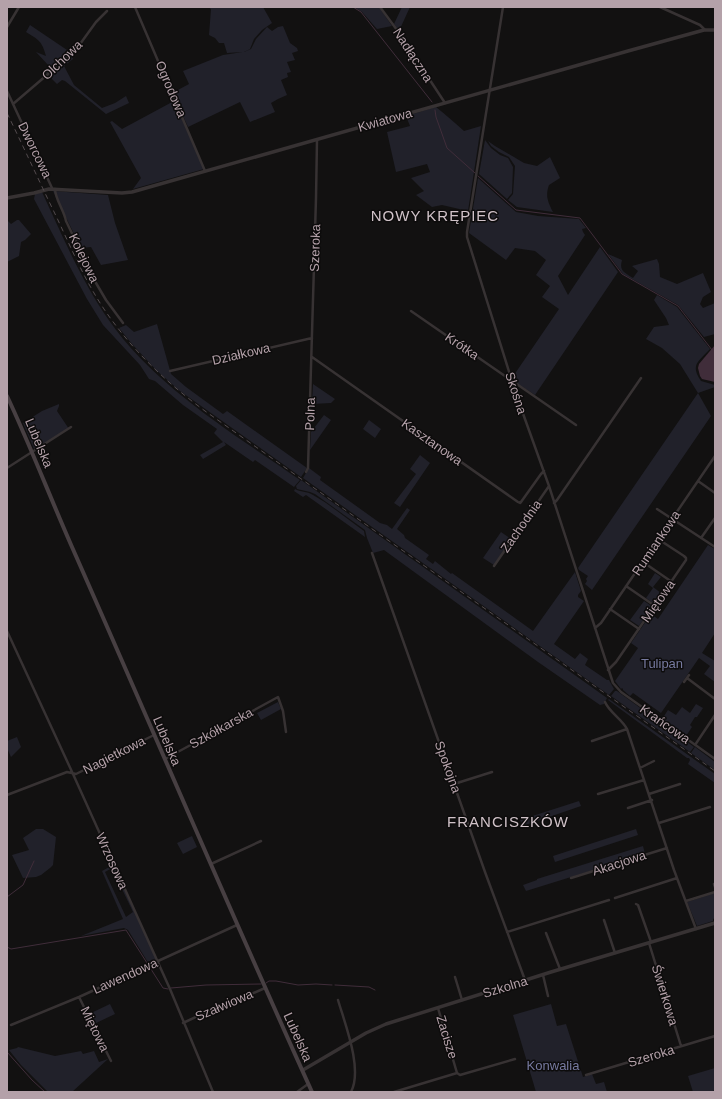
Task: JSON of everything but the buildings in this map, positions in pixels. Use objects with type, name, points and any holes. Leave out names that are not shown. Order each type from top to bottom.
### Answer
[{"type":"main road","name":"Lubelska","points":[[7,396],[125,666],[164,760],[312,1092]]},
{"type":"street","points":[[7,27],[19,7]]},
{"type":"street","name":"Ogrodowa","points":[[135,7],[206,172]]},
{"type":"street","name":"Nadłączna","points":[[380,7],[445,103]]},
{"type":"street","name":"Skośna","points":[[503,7],[467,235],[531,437],[549,486],[608,670],[616,688]]},
{"type":"street","points":[[660,7],[700,24],[706,30]]},
{"type":"street","name":"Olchowa","points":[[13,104],[76,50],[96,22],[107,11]]},
{"type":"street","name":"Kwiatowa","points":[[7,198],[46,189],[127,193],[139,191],[489,90],[706,30],[715,30]]},
{"type":"street","name":"Dworcowa","points":[[7,91],[54,189]]},
{"type":"street","name":"Szeroka","points":[[311,357],[317,139]]},
{"type":"street","name":"Kolejowa","points":[[54,189],[65,214],[66,221],[96,283],[106,300],[123,322]]},
{"type":"street","name":"Krótka","points":[[411,312],[513,381]]},
{"type":"street","name":"Działkowa","points":[[170,371],[312,338]]},
{"type":"street","name":"Kasztanowa","points":[[311,357],[520,503],[544,471]]},
{"type":"street","name":"Polna","points":[[306,472],[308,468],[311,357]]},
{"type":"street","points":[[554,503],[641,378]]},
{"type":"street","points":[[513,381],[576,425]]},
{"type":"street","points":[[7,468],[71,427]]},
{"type":"street","name":"Rumiankowa","points":[[595,628],[599,625],[643,562],[715,456]]},
{"type":"street","points":[[698,481],[715,493]]},
{"type":"street","name":"Zachodnia","points":[[494,566],[549,486]]},
{"type":"street","points":[[657,509],[715,547]]},
{"type":"street","points":[[701,538],[715,518]]},
{"type":"street","name":"Miętowa","points":[[608,670],[616,662],[685,562],[686,558],[658,538]]},
{"type":"street","name":"Spokojna","points":[[372,553],[525,980]]},
{"type":"street","points":[[643,562],[672,582]]},
{"type":"street","points":[[626,586],[655,606]]},
{"type":"street","points":[[610,609],[639,629]]},
{"type":"street","name":"Wrzosowa","points":[[7,631],[157,961],[213,1092]]},
{"type":"street","points":[[684,682],[689,675]]},
{"type":"street","points":[[687,678],[715,699]]},
{"type":"street","name":"Krańcowa","points":[[616,688],[715,759]]},
{"type":"street","name":"Szkółkarska","points":[[164,760],[278,697],[283,711],[286,732]]},
{"type":"street","points":[[605,702],[620,719],[627,730],[652,800],[677,878],[696,929]]},
{"type":"street","points":[[695,745],[715,716]]},
{"type":"street","points":[[592,741],[627,730]]},
{"type":"street","name":"Nagietkowa","points":[[7,795],[67,772],[76,774],[154,735]]},
{"type":"street","points":[[640,768],[654,761]]},
{"type":"street","points":[[454,784],[492,772]]},
{"type":"street","points":[[598,794],[644,780]]},
{"type":"street","points":[[649,794],[680,784]]},
{"type":"street","points":[[628,808],[652,800]]},
{"type":"street","points":[[659,822],[710,807]]},
{"type":"street","points":[[210,864],[261,840]]},
{"type":"street","name":"Akacjowa","points":[[571,878],[667,848]]},
{"type":"street","points":[[615,898],[677,878]]},
{"type":"street","points":[[686,901],[715,892]]},
{"type":"street","points":[[507,932],[609,900]]},
{"type":"street","name":"Świerkowa","points":[[636,904],[638,905],[650,942],[681,1046]]},
{"type":"street","points":[[604,920],[615,953]]},
{"type":"street","name":"Szkolna","points":[[302,1070],[366,1033],[386,1024],[525,980],[715,923]]},
{"type":"street","name":"Lawendowa","points":[[11,1025],[79,997],[237,925]]},
{"type":"street","points":[[546,933],[560,970]]},
{"type":"street","points":[[543,975],[548,996]]},
{"type":"street","points":[[455,976],[462,1000]]},
{"type":"street","name":"Szałwiowa","points":[[184,1023],[217,1007],[224,1006],[265,988]]},
{"type":"street","name":"Miętowa","points":[[79,997],[111,1061]]},
{"type":"street","points":[[338,1000],[355,1064],[351,1092]]},
{"type":"street","name":"Zacisze","points":[[394,1092],[457,1073],[438,1008]]},
{"type":"street","name":"Szeroka","points":[[586,1075],[715,1036]]},
{"type":"street","points":[[457,1073],[460,1075],[515,1058]]},
{"type":"street","points":[[297,1092],[308,1084]]},
{"type":"green space","points":[[208,7],[263,7],[272,23],[262,30],[254,39],[250,49],[244,52],[251,49],[256,39],[267,27],[272,31],[283,26],[290,43],[297,48],[298,51],[292,53],[295,60],[287,62],[291,72],[287,73],[288,77],[281,80],[287,95],[271,103],[275,112],[250,122],[240,102],[188,127],[174,96],[176,91],[189,84],[183,71],[223,55],[243,52],[227,53],[224,43],[219,43],[215,38],[209,35],[211,9]]},
{"type":"green space","points":[[354,7],[379,7],[392,26],[377,29],[362,12]]},
{"type":"green space","points":[[402,7],[410,7],[399,31],[394,24]]},
{"type":"green space","points":[[30,25],[70,52],[73,59],[64,66],[74,85],[102,108],[115,103],[126,96],[129,103],[106,114],[65,81],[62,80],[57,84],[45,72],[49,66],[36,52],[46,56],[43,47],[37,39],[26,32]]},
{"type":"green space","points":[[174,101],[204,169],[133,189],[141,178],[110,122],[112,121],[122,129]]},
{"type":"green space","points":[[436,107],[464,131],[481,126],[468,211],[442,205],[432,207],[416,195],[424,191],[411,178],[430,172],[427,164],[396,172],[387,132],[410,126],[406,116]]},
{"type":"green space","points":[[485,140],[491,148],[500,155],[508,158],[513,167],[512,193],[507,199],[479,174]]},
{"type":"green space","points":[[488,141],[524,163],[537,166],[550,157],[560,178],[549,185],[547,192],[553,212],[517,207],[508,200],[513,194],[515,166],[509,157],[491,146]]},
{"type":"green space","points":[[478,178],[516,212],[538,216],[579,219],[586,228],[582,229],[585,235],[558,276],[568,295],[600,247],[618,272],[535,395],[515,382],[514,375],[559,309],[542,297],[550,286],[536,275],[546,260],[535,251],[515,248],[506,260],[469,233]]},
{"type":"green space","points":[[53,191],[108,195],[115,223],[128,260],[101,265],[91,247],[81,248]]},
{"type":"green space","points":[[42,192],[72,257],[89,289],[108,319],[127,344],[148,366],[196,407],[300,480],[294,487],[255,460],[253,462],[224,442],[226,445],[203,459],[200,455],[223,442],[214,433],[217,429],[183,405],[155,381],[149,379],[140,365],[103,325],[87,299],[34,199],[35,194]]},
{"type":"green space","points":[[7,220],[11,224],[19,220],[31,234],[21,242],[19,256],[7,262]]},
{"type":"green space","points":[[608,254],[622,260],[622,269],[633,278],[638,271],[632,266],[657,259],[660,277],[677,284],[703,273],[711,292],[703,297],[700,304],[703,308],[715,303],[715,334],[704,337],[678,305],[623,274]]},
{"type":"green space","points":[[657,295],[677,307],[710,349],[697,364],[696,371],[701,381],[715,385],[715,387],[698,393],[680,364],[662,348],[646,339],[654,327],[669,325],[654,300]]},
{"type":"green space","points":[[157,324],[171,374],[223,414],[227,411],[307,468],[301,477],[180,391],[157,371],[119,328],[126,325],[134,332]]},
{"type":"green space","points":[[313,384],[335,399],[331,403],[312,404]]},
{"type":"green space","points":[[698,393],[711,416],[592,590],[585,584],[588,576],[578,568]]},
{"type":"green space","points":[[59,404],[57,411],[69,429],[34,449],[23,423],[42,411]]},
{"type":"green space","points":[[324,415],[331,420],[310,450],[311,432]]},
{"type":"green space","points":[[369,420],[381,429],[375,438],[363,429]]},
{"type":"green space","points":[[420,455],[430,463],[400,507],[394,503],[416,474],[410,469]]},
{"type":"green space","points":[[309,468],[321,477],[320,480],[380,523],[387,525],[392,529],[407,508],[410,510],[397,529],[404,535],[405,538],[429,555],[426,559],[433,564],[435,561],[451,574],[452,573],[533,631],[575,572],[581,591],[578,597],[584,601],[554,644],[575,659],[580,653],[588,659],[585,665],[609,680],[614,689],[609,695],[303,478]]},
{"type":"green space","points":[[301,480],[607,698],[604,704],[600,705],[538,662],[384,550],[373,553],[365,530],[315,494],[297,489],[296,486]]},
{"type":"green space","points":[[295,489],[311,494],[326,503],[364,531],[365,537],[306,495],[303,497],[294,491]]},
{"type":"green space","points":[[501,532],[511,539],[494,565],[483,558]]},
{"type":"green space","name":"Tulipan","points":[[708,545],[715,549],[715,633],[702,653],[715,661],[715,682],[704,674],[710,666],[699,658],[661,713],[633,693],[630,696],[622,688],[621,689],[615,681],[638,648],[631,643],[651,614],[658,619]]},
{"type":"green space","points":[[655,573],[661,577],[653,587],[661,593],[654,604],[646,598],[653,588],[648,584]]},
{"type":"green space","points":[[644,601],[653,607],[639,626],[630,620]]},
{"type":"green space","points":[[615,691],[694,747],[690,752],[611,696]]},
{"type":"green space","points":[[609,699],[715,774],[715,783],[688,764],[690,760],[689,758],[608,700]]},
{"type":"green space","points":[[278,702],[281,709],[261,720],[257,713]]},
{"type":"green space","points":[[696,704],[703,708],[690,725],[692,727],[686,736],[684,733],[662,719],[668,710],[676,715],[682,707],[690,713]]},
{"type":"green space","points":[[17,737],[21,747],[11,757],[7,748],[7,741]]},
{"type":"green space","points":[[695,747],[715,762],[715,770],[691,753]]},
{"type":"green space","points":[[579,801],[581,806],[523,826],[520,820]]},
{"type":"green space","points":[[36,829],[43,829],[56,837],[53,865],[41,875],[23,878],[12,855],[29,850],[23,838]]},
{"type":"green space","points":[[636,829],[638,835],[555,862],[553,856]]},
{"type":"green space","points":[[192,836],[197,847],[183,854],[177,843]]},
{"type":"green space","points":[[643,846],[645,854],[526,891],[523,885],[537,879]]},
{"type":"green space","points":[[113,865],[157,961],[149,964],[128,930],[124,928],[81,936],[123,919],[102,871]],"holes":[[[112,868],[133,912],[126,917],[105,872]]]},
{"type":"green space","points":[[715,893],[715,918],[713,921],[697,926],[687,902]]},
{"type":"green space","points":[[110,1004],[115,1014],[94,1024],[89,1014]]},
{"type":"green space","name":"Konwalia","points":[[551,1004],[557,1026],[566,1024],[583,1077],[592,1074],[596,1084],[604,1082],[607,1092],[536,1092],[513,1015]]},
{"type":"green space","points":[[18,1047],[55,1056],[81,1051],[83,1054],[94,1051],[99,1062],[108,1059],[72,1092],[48,1092],[21,1065],[9,1050]]},
{"type":"green space","points":[[715,1068],[715,1090],[711,1092],[693,1092],[688,1076]]},
{"type":"shaded area","points":[[715,345],[715,382],[702,379],[698,368],[699,364]]},
{"type":"waterway","points":[[353,7],[361,12],[432,102]]},
{"type":"waterway","points":[[435,110],[447,148],[475,173]]},
{"type":"waterway","points":[[478,176],[516,210],[580,218],[622,274],[678,306],[712,350]]},
{"type":"waterway","points":[[7,897],[23,885],[34,861]]},
{"type":"waterway","points":[[7,947],[11,949],[126,930],[163,988],[168,989]]},
{"type":"waterway","points":[[266,983],[269,981],[276,981],[298,985],[332,985]]},
{"type":"waterway","points":[[171,988],[206,985],[261,984]]},
{"type":"waterway","points":[[335,985],[369,987],[375,990]]},
{"type":"waterway","points":[[7,1052],[45,1092]]},
{"type":"railway","points":[[7,113],[92,290],[116,326],[151,366],[205,411],[715,771]]},
{"type":"district","name":"NOWY KRĘPIEC","points":[[435,215]]},
{"type":"district","name":"FRANCISZKÓW","points":[[508,821]]}]
